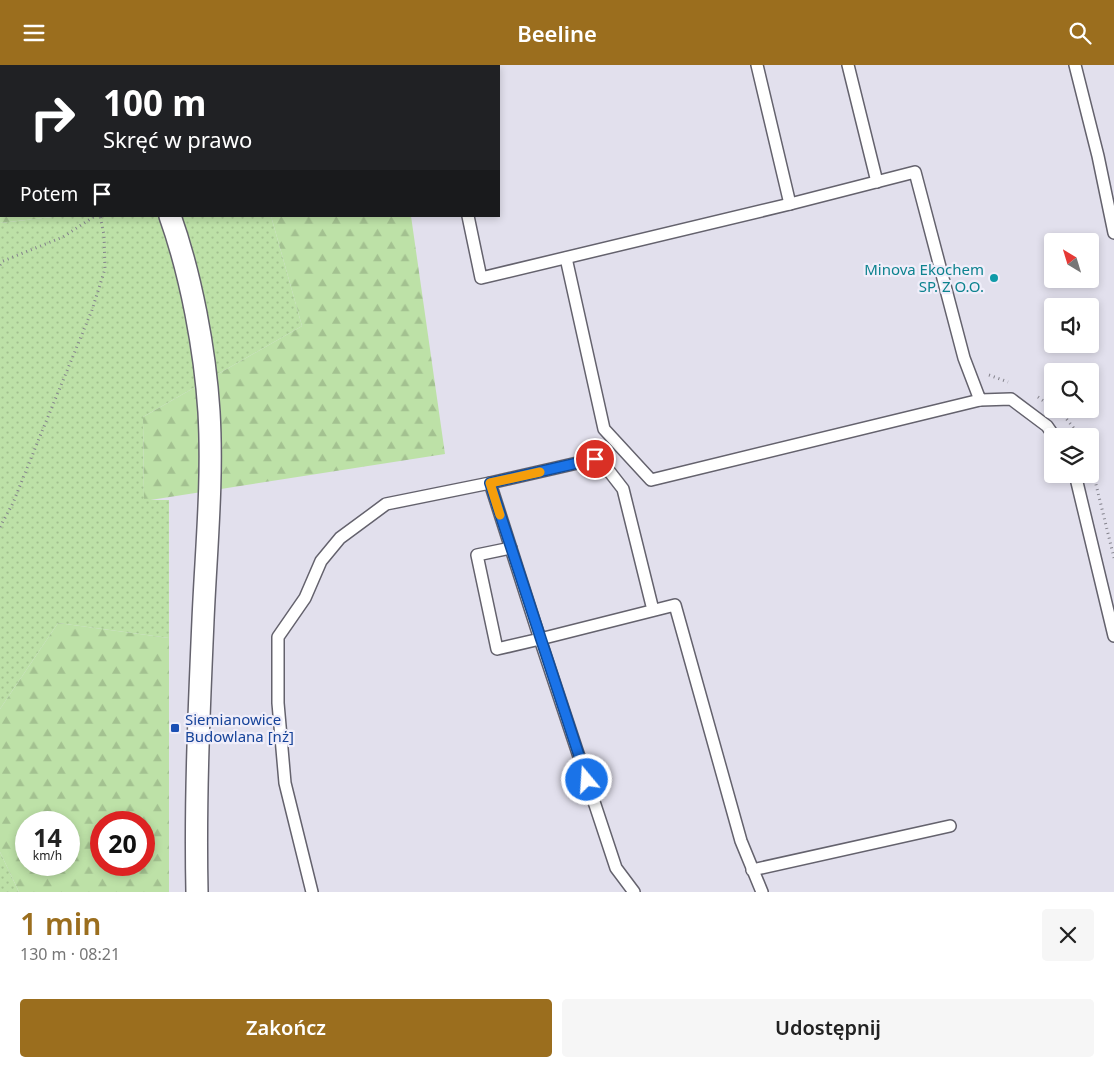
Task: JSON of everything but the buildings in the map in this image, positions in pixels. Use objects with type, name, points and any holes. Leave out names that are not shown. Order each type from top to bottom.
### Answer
[{"type":"street","points":[[170,217],[176,233],[202,347],[209,412],[210,476],[195,817],[196,892]]},
{"type":"lane","points":[[757,65],[790,204]]},
{"type":"lane","points":[[848,65],[877,182]]},
{"type":"lane","points":[[1075,65],[1098,156],[1114,233]]},
{"type":"lane","points":[[468,217],[481,278],[915,172],[964,358],[980,400]]},
{"type":"lane","points":[[566,258],[604,429],[651,480],[980,400],[1011,399],[1048,428]]},
{"type":"lane","points":[[312,892],[285,783],[278,703],[278,637],[305,598],[321,561],[340,538],[386,504],[595,459],[610,471],[623,489],[653,610]]},
{"type":"lane","points":[[490,483],[616,868],[634,892]]},
{"type":"lane","points":[[1077,483],[1114,636]]},
{"type":"lane","points":[[511,548],[477,555],[497,649],[675,605],[741,841],[762,892]]},
{"type":"lane","points":[[752,870],[950,825]]},
{"type":"path","points":[[0,265],[3,261],[63,237],[93,217]]},
{"type":"path","points":[[0,527],[13,503],[40,437],[92,309],[105,269],[104,235],[100,217]]},
{"type":"path","points":[[1065,418],[1073,428]]},
{"type":"path","points":[[1096,483],[1114,558]]},
{"type":"green space","points":[[0,217],[52,217],[0,223]]},
{"type":"green space","points":[[52,217],[271,217],[302,326],[143,417],[144,500],[169,500],[169,638],[58,623],[0,709],[0,223]]},
{"type":"green space","points":[[271,217],[411,217],[445,454],[144,501],[143,417],[302,326]]},
{"type":"green space","points":[[58,623],[169,638],[169,892],[19,892],[0,852],[0,709]]},
{"type":"green space","points":[[0,852],[19,892],[0,892]]},
{"type":"slow traffic","points":[[500,515],[490,483],[540,472]]},
{"type":"place","name":"Minova Ekochem SP. Z O.O.","points":[[994,278]]},
{"type":"place","name":"Siemianowice Budowlana [nż]","points":[[175,728]]},
{"type":"route","points":[[587,780],[490,483],[595,459]]}]
